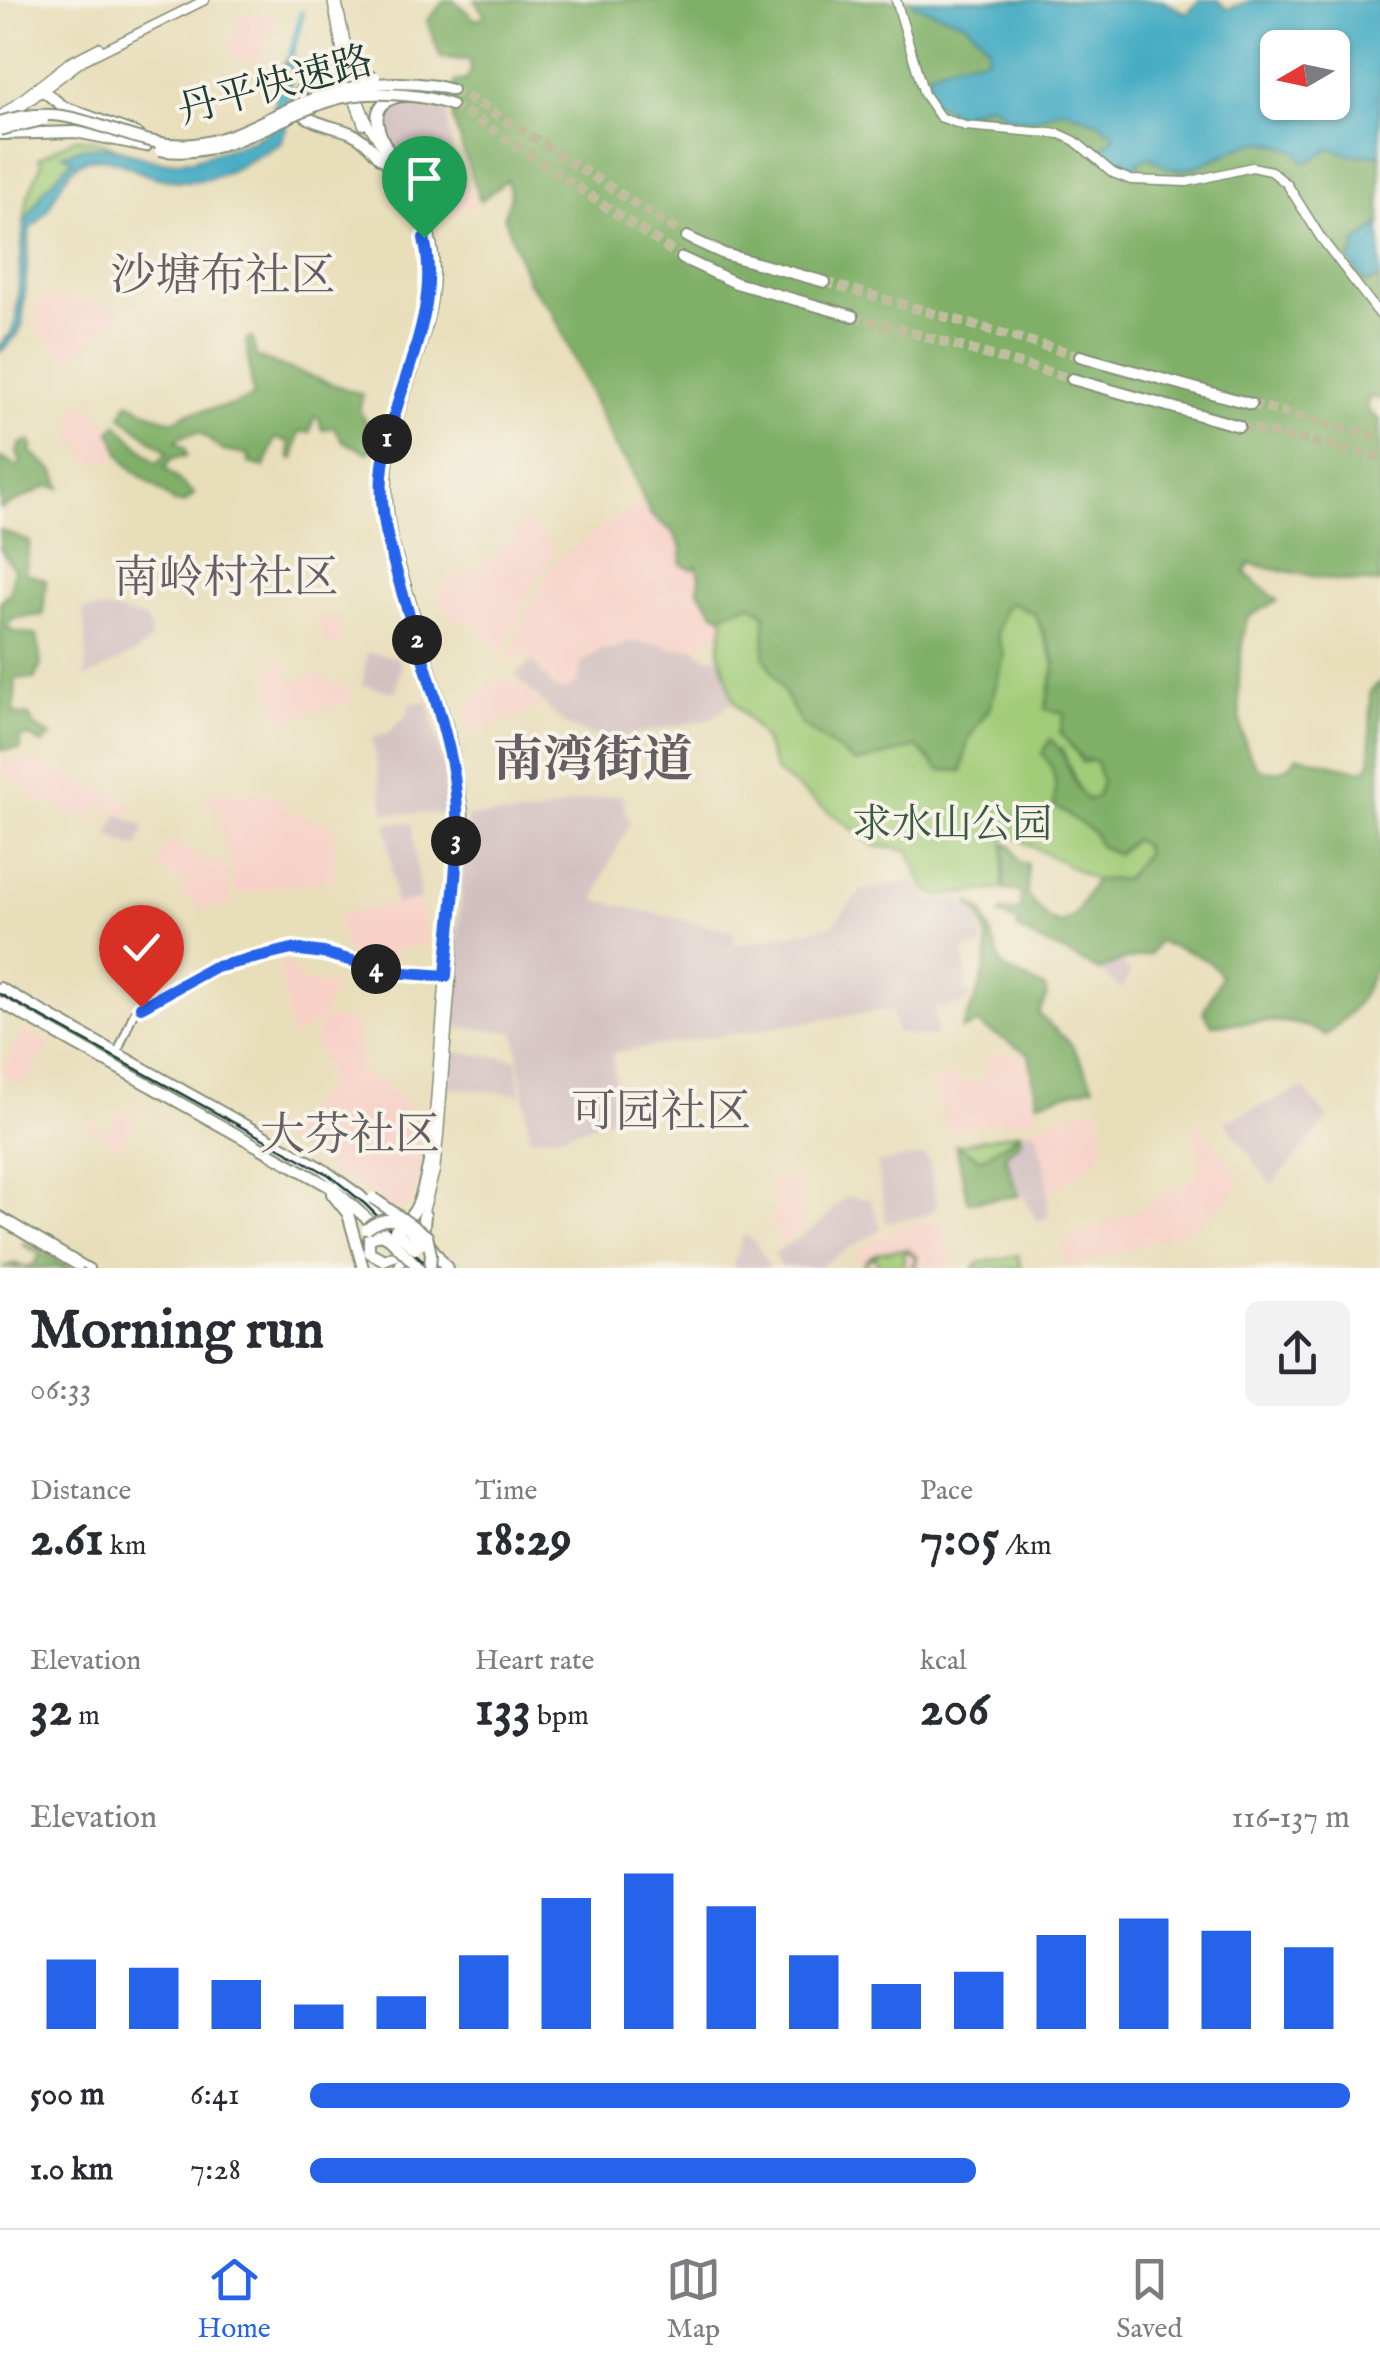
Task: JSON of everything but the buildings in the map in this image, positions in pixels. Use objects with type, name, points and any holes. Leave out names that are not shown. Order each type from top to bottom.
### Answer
[{"type":"highway","points":[[381,159],[351,133],[306,118],[299,97],[307,81],[338,74],[406,79],[436,86]]},
{"type":"highway","name":"丹平快速路","points":[[0,125],[24,115],[66,114],[156,143],[186,145],[228,136],[312,99],[358,84],[388,81],[452,90]]},
{"type":"highway","points":[[42,90],[64,107],[144,137],[186,145]]},
{"type":"highway","name":"丹平快速路","points":[[0,125],[68,121],[146,146],[175,152],[201,151],[244,138],[342,97],[378,92],[451,105]]},
{"type":"highway","points":[[418,203],[402,169],[379,135],[377,114],[389,100],[421,97]]},
{"type":"highway","points":[[0,125],[16,132],[76,132],[146,146]]},
{"type":"highway","points":[[687,237],[724,254],[823,282]]},
{"type":"highway","points":[[682,258],[736,283],[853,316]]},
{"type":"highway","points":[[778,270],[792,277],[792,286],[787,292],[776,294],[767,279],[770,272],[778,270]]},
{"type":"highway","points":[[1080,356],[1251,404]]},
{"type":"highway","points":[[1074,380],[1239,426]]},
{"type":"highway","points":[[0,988],[373,1198],[427,1236],[438,1268]]},
{"type":"highway","points":[[0,1002],[112,1067],[267,1148],[350,1200],[392,1234]]},
{"type":"highway","points":[[339,1180],[394,1222],[408,1221],[420,1196],[431,1154]]},
{"type":"highway","points":[[313,1177],[342,1203],[366,1268]]},
{"type":"highway","points":[[360,1196],[413,1255],[438,1268]]},
{"type":"highway","points":[[425,1215],[423,1236],[438,1268]]},
{"type":"highway","points":[[361,1255],[361,1240],[367,1229],[377,1222],[396,1220],[407,1225],[413,1255]]},
{"type":"highway","points":[[392,1234],[374,1236],[368,1243],[369,1252],[384,1260],[413,1255]]},
{"type":"main road","points":[[0,125],[82,61],[201,0]]},
{"type":"main road","points":[[0,125],[83,54],[201,0]]},
{"type":"main road","points":[[335,0],[350,91],[381,159],[420,220],[432,289]]},
{"type":"main road","points":[[335,0],[365,117],[418,203],[432,236],[432,289],[390,428],[382,494],[388,542],[447,742],[456,790],[456,836],[437,1160],[425,1215],[395,1268]]},
{"type":"main road","points":[[896,0],[924,94],[946,121],[1060,134],[1114,173],[1131,180],[1186,182],[1252,168],[1271,171],[1288,184],[1321,238],[1380,315]]},
{"type":"main road","points":[[112,1067],[128,1022],[141,1007],[232,961],[309,949],[380,970],[449,977]]},
{"type":"main road","points":[[395,1268],[413,1255],[427,1186],[449,977]]},
{"type":"main road","points":[[0,1218],[79,1268]]},
{"type":"main road","points":[[0,1218],[90,1268]]},
{"type":"shaded area","points":[[278,15],[261,61],[237,59],[229,44],[241,16]]},
{"type":"shaded area","points":[[399,104],[445,106],[453,151],[400,159],[383,118],[386,111]]},
{"type":"shaded area","points":[[453,151],[476,204],[432,225],[400,159]]},
{"type":"shaded area","points":[[68,297],[125,309],[70,360],[37,328],[36,320],[40,299]]},
{"type":"shaded area","points":[[85,403],[107,423],[107,432],[114,442],[115,462],[86,461],[82,445],[72,443],[73,428],[78,422],[69,412]]},
{"type":"shaded area","points":[[644,503],[650,515],[672,532],[682,548],[681,564],[693,570],[697,566],[697,590],[724,620],[722,629],[701,647],[668,648],[629,642],[614,649],[601,648],[581,664],[578,683],[566,690],[556,688],[528,655],[507,666],[527,609],[554,563],[615,517]]},
{"type":"shaded area","points":[[528,522],[556,550],[520,610],[503,655],[479,621],[470,619],[461,625],[438,601],[443,584],[483,566]]},
{"type":"shaded area","points":[[106,609],[146,619],[152,638],[137,652],[84,679],[87,655],[83,610]]},
{"type":"shaded area","points":[[336,614],[342,645],[326,646],[314,621]]},
{"type":"shaded area","points":[[629,642],[667,645],[669,649],[695,648],[707,658],[720,657],[733,701],[711,719],[627,735],[624,740],[591,735],[565,725],[515,675],[532,661],[555,689],[566,690],[578,683],[581,664],[601,649],[614,649]]},
{"type":"shaded area","points":[[367,652],[398,658],[401,667],[396,692],[362,685]]},
{"type":"shaded area","points":[[284,655],[291,681],[316,674],[337,685],[344,684],[353,701],[287,721],[281,719],[266,677]]},
{"type":"shaded area","points":[[510,678],[539,701],[541,707],[469,735],[467,710],[482,691],[498,680]]},
{"type":"shaded area","points":[[428,701],[444,766],[448,814],[385,813],[372,738],[389,732],[402,720],[409,712],[409,703]]},
{"type":"shaded area","points":[[36,761],[122,800],[134,800],[126,818],[99,806],[92,823],[28,796],[30,786],[12,783],[0,762]]},
{"type":"shaded area","points":[[206,792],[275,793],[275,798],[284,799],[283,809],[333,825],[333,879],[235,894],[219,812],[206,805]]},
{"type":"shaded area","points":[[622,794],[630,824],[605,872],[596,900],[733,931],[736,945],[832,925],[862,890],[913,881],[931,902],[960,899],[977,916],[984,947],[963,951],[967,979],[964,991],[970,992],[967,1003],[934,1009],[934,1038],[897,1033],[891,1009],[612,1053],[620,1116],[563,1134],[530,1138],[515,1032],[451,1027],[467,816],[533,815],[575,802]]},
{"type":"shaded area","points":[[118,814],[145,827],[137,848],[108,835]]},
{"type":"shaded area","points":[[387,823],[412,823],[420,900],[395,904]]},
{"type":"shaded area","points":[[167,840],[227,867],[231,902],[228,905],[198,910],[196,902],[180,895],[185,882],[155,869]]},
{"type":"shaded area","points":[[420,900],[428,945],[394,951],[395,968],[346,954],[336,915]]},
{"type":"shaded area","points":[[290,960],[292,971],[301,971],[300,981],[335,986],[323,1016],[291,1038],[279,962]]},
{"type":"shaded area","points":[[1120,961],[1131,974],[1122,989],[1099,971]]},
{"type":"shaded area","points":[[326,1017],[356,1024],[363,1074],[404,1100],[418,1131],[422,1167],[413,1199],[404,1211],[397,1211],[282,1140],[331,1080],[313,1038]]},
{"type":"shaded area","points":[[24,1028],[51,1044],[23,1086],[0,1072]]},
{"type":"shaded area","points":[[453,1052],[517,1059],[521,1094],[449,1087]]},
{"type":"shaded area","points":[[1026,1054],[1035,1114],[1031,1119],[946,1130],[934,1079],[939,1076],[982,1083],[993,1055]]},
{"type":"shaded area","points":[[1303,1088],[1329,1119],[1271,1185],[1225,1121]]},
{"type":"shaded area","points":[[1097,1105],[1104,1137],[1101,1155],[1087,1169],[1038,1199],[1026,1131]]},
{"type":"shaded area","points":[[121,1109],[137,1117],[120,1149],[85,1126],[87,1122],[108,1133]]},
{"type":"shaded area","points":[[1200,1122],[1239,1179],[1237,1189],[1197,1224],[1174,1235],[1087,1263],[1072,1266],[1065,1262],[1063,1241],[1156,1202],[1154,1197],[1191,1181],[1198,1173],[1201,1158],[1191,1132]]},
{"type":"shaded area","points":[[1030,1130],[1038,1134],[1047,1176],[1048,1218],[1036,1221],[1024,1196],[1018,1196],[1005,1155],[1021,1140],[1019,1132]]},
{"type":"shaded area","points":[[924,1155],[929,1162],[937,1206],[929,1214],[886,1223],[877,1163]]},
{"type":"shaded area","points":[[799,1176],[804,1229],[780,1244],[769,1223],[776,1210],[769,1181]]},
{"type":"shaded area","points":[[846,1196],[870,1199],[882,1229],[816,1268],[781,1268],[773,1254],[817,1226]]},
{"type":"shaded area","points":[[939,1220],[944,1223],[951,1268],[861,1268],[858,1251],[898,1227]]},
{"type":"shaded area","points":[[744,1234],[754,1241],[770,1268],[732,1268]]},
{"type":"green space","points":[[445,0],[454,0],[475,20],[485,16],[475,0],[911,0],[915,5],[966,23],[989,46],[987,58],[953,63],[952,112],[961,116],[989,104],[1010,118],[1032,120],[1063,109],[1114,132],[1102,148],[1112,155],[1124,160],[1148,157],[1179,170],[1259,142],[1299,152],[1302,161],[1330,148],[1352,155],[1380,155],[1380,225],[1355,243],[1355,253],[1369,283],[1380,279],[1380,399],[1369,397],[1367,406],[1371,415],[1380,419],[1380,583],[1333,580],[1249,564],[1245,573],[1277,600],[1247,618],[1239,675],[1240,717],[1250,755],[1259,769],[1272,771],[1286,768],[1298,756],[1359,770],[1368,768],[1370,692],[1380,682],[1380,958],[1358,1001],[1336,1027],[1325,1036],[1285,1022],[1212,1025],[1204,1011],[1221,977],[1203,958],[1158,942],[1149,955],[1120,961],[1099,971],[1017,929],[1019,923],[1000,915],[1002,911],[1020,911],[1021,892],[1004,890],[1005,843],[1012,847],[1019,862],[1028,864],[1027,895],[1046,917],[1059,924],[1074,917],[1095,880],[1125,879],[1146,853],[1134,839],[1117,854],[1099,845],[1093,832],[1054,805],[1054,778],[1042,754],[1050,739],[1063,754],[1088,800],[1097,797],[1102,782],[1096,761],[1082,759],[1060,733],[1065,713],[1045,709],[1056,662],[1035,614],[1010,603],[1003,611],[997,634],[1004,655],[990,707],[968,739],[962,771],[939,770],[917,747],[856,763],[801,724],[764,656],[765,614],[750,604],[721,615],[715,613],[698,590],[697,566],[693,569],[681,564],[682,548],[673,532],[650,514],[552,311],[528,282],[504,215],[511,196],[507,180],[480,201],[453,120],[455,82],[466,80],[471,71],[470,60],[441,58],[427,21]]},
{"type":"green space","points":[[75,138],[123,150],[82,148],[64,154],[73,158],[45,189],[24,224],[28,195],[42,163],[39,158]]},
{"type":"green space","points":[[252,338],[256,357],[363,395],[359,410],[375,436],[374,448],[368,453],[343,441],[334,427],[322,430],[319,418],[314,417],[310,432],[299,432],[294,459],[290,458],[289,442],[275,438],[265,467],[249,463],[249,455],[223,451],[199,432],[178,438],[176,442],[185,448],[187,456],[172,458],[165,468],[194,494],[185,503],[174,503],[124,461],[110,432],[117,424],[157,464],[167,452],[121,416],[128,402],[174,420],[253,396],[246,340]]},
{"type":"green space","points":[[30,441],[30,451],[55,472],[61,488],[48,486],[0,509],[0,457],[18,467],[20,444]]},
{"type":"green space","points":[[0,530],[30,542],[25,573],[46,580],[43,615],[14,618],[8,630],[37,636],[41,665],[34,679],[16,678],[14,714],[29,716],[35,727],[51,736],[42,744],[29,736],[20,738],[20,749],[0,750],[0,602],[10,592],[14,569],[0,548]]},
{"type":"green space","name":"求水山公园","points":[[1010,602],[1035,614],[1055,665],[1045,709],[1065,713],[1060,733],[1074,747],[1082,763],[1096,760],[1102,782],[1097,797],[1088,801],[1080,792],[1062,749],[1051,763],[1057,786],[1054,805],[1093,832],[1099,846],[1117,854],[1133,839],[1143,845],[1146,853],[1125,879],[1095,880],[1005,832],[1002,889],[938,896],[924,888],[909,850],[875,846],[776,772],[764,739],[734,701],[719,651],[724,620],[721,615],[750,604],[766,614],[764,656],[917,746],[939,770],[962,771],[968,739],[990,707],[1004,655],[997,634],[1003,611]]},
{"type":"green space","points":[[968,902],[983,912],[1003,968],[1045,988],[1047,997],[1038,1014],[1071,1044],[1094,1086],[1037,1102],[1029,1054],[977,1024],[961,1030],[982,982],[987,948],[986,932]]},
{"type":"green space","points":[[1019,1132],[987,1157],[980,1158],[956,1145]]},
{"type":"green space","points":[[1019,1132],[1021,1140],[1005,1155],[1018,1196],[968,1202],[956,1145],[979,1158],[986,1157]]},
{"type":"green space","points":[[24,1242],[72,1268],[2,1268],[15,1263],[23,1267],[34,1265],[40,1254]]},
{"type":"green space","points":[[907,1249],[917,1257],[915,1268],[915,1257],[907,1252],[903,1253],[905,1268],[878,1268],[876,1257],[868,1260],[864,1268],[866,1262],[869,1258],[875,1255]]},
{"type":"green space","points":[[1018,1255],[1021,1268],[974,1268],[978,1263]]},
{"type":"water","points":[[911,0],[1163,0],[1187,14],[1199,0],[1218,0],[1227,9],[1252,0],[1380,0],[1380,155],[1352,155],[1330,148],[1308,162],[1302,161],[1298,152],[1259,142],[1190,168],[1169,168],[1148,157],[1131,168],[1125,160],[1100,151],[1114,137],[1113,132],[1101,123],[1063,109],[1031,120],[1010,118],[989,104],[954,117],[933,102],[927,86],[930,72],[953,63],[987,58],[989,46],[966,23],[915,5]]},
{"type":"water","points":[[293,50],[290,97],[285,108],[289,120],[280,144],[242,165],[212,178],[189,181],[154,177],[99,158],[73,168],[45,213],[30,228],[22,325],[0,352],[0,344],[11,334],[16,320],[24,224],[45,189],[73,159],[63,154],[82,148],[108,147],[162,162],[192,160],[251,141],[268,131],[274,119],[276,76]]},
{"type":"water","points":[[1380,225],[1380,278],[1365,283],[1349,259],[1355,253],[1355,244]]},
{"type":"waterway","points":[[291,55],[302,13]]},
{"type":"tunnel","points":[[452,90],[482,105],[687,237]]},
{"type":"tunnel","points":[[451,105],[682,258]]},
{"type":"tunnel","points":[[825,282],[1080,356]]},
{"type":"tunnel","points":[[853,316],[1072,379]]},
{"type":"tunnel","points":[[1251,404],[1380,438]]},
{"type":"tunnel","points":[[1239,426],[1380,457]]},
{"type":"railway","points":[[0,994],[329,1175],[365,1204],[430,1268]]},
{"type":"district","name":"沙塘布社区","points":[[223,274]]},
{"type":"district","name":"南岭村社区","points":[[226,576]]},
{"type":"district","name":"南湾街道","points":[[593,758]]},
{"type":"district","name":"可园社区","points":[[661,1110]]},
{"type":"district","name":"大芬社区","points":[[350,1133]]},
{"type":"route","points":[[141,1007],[212,968],[292,949],[309,949],[392,972],[446,976],[456,790],[447,742],[388,542],[382,494],[390,428],[429,289],[424,238]]}]
